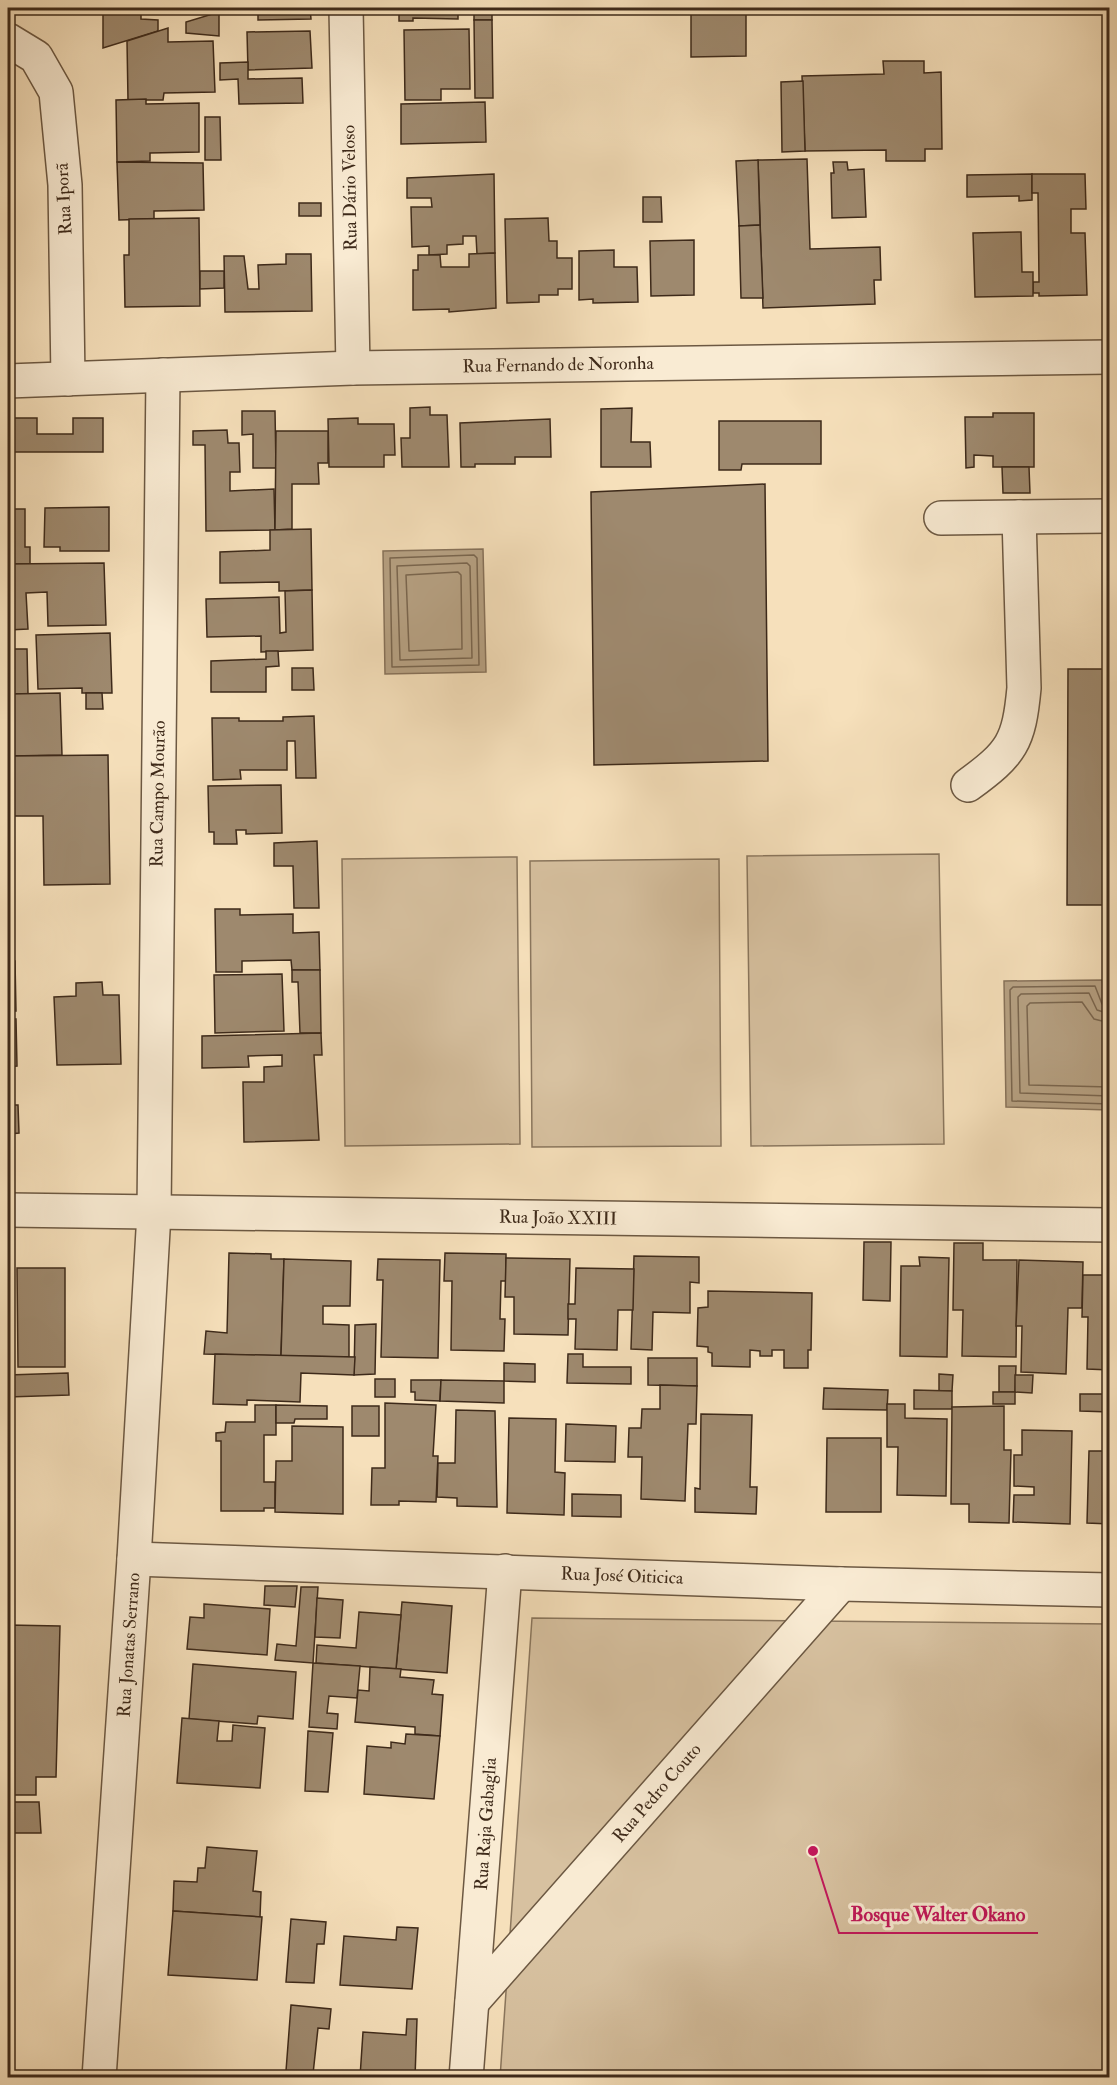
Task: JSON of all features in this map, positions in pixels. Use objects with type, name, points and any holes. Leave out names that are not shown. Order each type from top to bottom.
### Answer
[{"type":"street","name":"Rua Dário Veloso","points":[[346,8],[353,368]]},
{"type":"street","name":"Rua Iporã","points":[[8,40],[36,57],[56,92],[65,184],[68,379]]},
{"type":"street","name":"Rua Fernando de Noronha","points":[[8,381],[353,368],[1110,357]]},
{"type":"street","name":"Rua Campo Mourão","points":[[154,1213],[163,375]]},
{"type":"street","points":[[941,518],[1109,516]]},
{"type":"street","points":[[968,785],[998,764],[1012,747],[1022,716],[1024,688],[1018,517]]},
{"type":"street","name":"Rua João XXIII","points":[[8,1210],[1110,1225]]},
{"type":"street","name":"Rua Jonatas Serrano","points":[[99,2078],[135,1559],[154,1213]]},
{"type":"street","name":"Rua José Oiticica","points":[[135,1559],[841,1584],[1110,1590]]},
{"type":"street","name":"Rua Raja Gabaglia","points":[[466,2078],[505,1571]]},
{"type":"street","name":"Rua Pedro Couto","points":[[472,2002],[841,1584]]},
{"type":"shaded area","points":[[939,854],[944,1144],[751,1146],[747,856]]},
{"type":"shaded area","points":[[517,857],[520,1144],[345,1146],[342,859]]},
{"type":"shaded area","points":[[719,859],[721,1146],[532,1147],[530,861]]},
{"type":"shaded area","points":[[532,1618],[1109,1624],[1109,2077],[500,2078]]},
{"type":"water","points":[[483,549],[486,672],[385,674],[383,551]]},
{"type":"water","points":[[1102,980],[1109,1008],[1109,1110],[1006,1107],[1004,981]]},
{"type":"building","points":[[85,8],[191,8],[191,10],[141,10],[141,19],[158,20],[158,31],[103,48],[103,14],[85,13]]},
{"type":"building","points":[[258,8],[310,8],[311,19],[258,20]]},
{"type":"building","points":[[399,8],[458,8],[458,19],[413,18],[413,21],[399,21]]},
{"type":"building","points":[[474,8],[492,8],[492,20],[474,20]]},
{"type":"building","points":[[691,8],[755,8],[755,13],[746,13],[746,56],[691,57]]},
{"type":"building","points":[[219,12],[219,36],[186,33],[186,22]]},
{"type":"building","points":[[474,20],[492,20],[493,98],[475,98]]},
{"type":"building","points":[[168,28],[168,42],[213,41],[215,92],[164,93],[163,100],[128,100],[127,41]]},
{"type":"building","points":[[469,29],[470,89],[441,89],[441,100],[405,100],[404,30]]},
{"type":"building","points":[[310,31],[312,68],[248,70],[247,32]]},
{"type":"building","points":[[883,61],[924,61],[924,73],[941,72],[942,149],[925,149],[925,161],[886,161],[886,150],[805,151],[802,76],[884,74]]},
{"type":"building","points":[[248,62],[248,79],[302,78],[303,103],[239,104],[238,79],[220,80],[220,63]]},
{"type":"building","points":[[803,81],[805,151],[782,152],[781,82]]},
{"type":"building","points":[[146,99],[146,104],[199,103],[199,152],[150,153],[150,161],[117,162],[116,100]]},
{"type":"building","points":[[485,102],[486,142],[401,144],[401,104]]},
{"type":"building","points":[[205,117],[220,117],[221,160],[205,160]]},
{"type":"building","points":[[807,159],[810,249],[880,247],[881,280],[874,280],[875,304],[763,308],[758,160]]},
{"type":"building","points":[[758,160],[760,225],[739,226],[736,161]]},
{"type":"building","points":[[117,162],[203,163],[204,210],[154,211],[154,219],[119,220]]},
{"type":"building","points":[[833,162],[847,162],[848,170],[864,169],[866,217],[832,218],[831,173],[834,173]]},
{"type":"building","points":[[494,174],[495,253],[477,254],[476,236],[463,236],[463,244],[447,245],[447,254],[429,255],[429,246],[412,247],[411,207],[432,207],[431,198],[407,198],[407,178]]},
{"type":"building","points":[[1032,174],[1032,200],[1019,201],[1019,196],[967,197],[967,175]]},
{"type":"building","points":[[1032,174],[1085,174],[1086,209],[1071,209],[1071,233],[1085,233],[1087,295],[1039,296],[1039,293],[1033,293],[1033,282],[1039,282],[1038,193],[1032,193]]},
{"type":"building","points":[[643,197],[661,197],[662,222],[643,222]]},
{"type":"building","points":[[299,203],[321,203],[321,216],[299,216]]},
{"type":"building","points":[[8,214],[11,214],[14,315],[8,315]]},
{"type":"building","points":[[199,218],[200,306],[125,307],[124,255],[129,255],[129,219]]},
{"type":"building","points":[[548,218],[549,241],[557,241],[557,258],[572,258],[572,289],[558,289],[558,295],[539,295],[539,302],[507,303],[505,219]]},
{"type":"building","points":[[760,225],[763,298],[741,298],[739,226]]},
{"type":"building","points":[[1021,232],[1022,272],[1033,272],[1033,296],[975,297],[973,233]]},
{"type":"building","points":[[694,240],[694,295],[651,296],[650,241]]},
{"type":"building","points":[[614,250],[614,267],[637,267],[638,302],[593,303],[593,299],[579,300],[579,251]]},
{"type":"building","points":[[495,253],[496,308],[449,312],[449,309],[413,310],[413,270],[418,270],[418,255],[440,255],[441,267],[469,267],[469,254]]},
{"type":"building","points":[[286,254],[311,254],[312,311],[225,312],[224,256],[244,256],[248,289],[259,289],[258,265],[286,264]]},
{"type":"building","points":[[200,271],[224,271],[224,288],[200,289]]},
{"type":"building","points":[[430,407],[430,415],[447,415],[449,467],[402,467],[401,438],[410,438],[410,408]]},
{"type":"building","points":[[632,408],[631,442],[650,442],[651,467],[601,467],[601,409]]},
{"type":"building","points":[[242,411],[275,411],[276,468],[253,468],[253,434],[242,435]]},
{"type":"building","points":[[993,413],[1034,413],[1034,467],[993,467],[993,456],[974,455],[974,467],[966,468],[965,417],[993,417]]},
{"type":"building","points":[[8,418],[37,418],[37,434],[73,434],[73,418],[103,418],[103,452],[8,452]]},
{"type":"building","points":[[358,418],[358,424],[394,424],[395,455],[384,455],[384,467],[329,467],[328,419]]},
{"type":"building","points":[[550,419],[551,457],[515,457],[515,464],[475,464],[475,467],[461,467],[460,423]]},
{"type":"building","points":[[719,421],[821,421],[821,464],[742,464],[741,470],[719,470]]},
{"type":"building","points":[[227,430],[228,443],[239,443],[240,472],[230,472],[230,491],[274,489],[275,530],[206,531],[205,445],[193,445],[193,431]]},
{"type":"building","points":[[276,431],[328,431],[328,463],[318,463],[319,484],[292,484],[292,529],[275,530]]},
{"type":"building","points":[[1002,467],[1029,467],[1030,493],[1003,493]]},
{"type":"building","points":[[765,484],[768,761],[594,765],[591,492]]},
{"type":"building","points":[[109,507],[109,551],[60,551],[60,547],[44,547],[45,508]]},
{"type":"building","points":[[8,509],[25,509],[25,547],[30,547],[30,564],[8,564]]},
{"type":"building","points":[[311,529],[312,590],[279,591],[279,582],[220,583],[220,552],[270,550],[270,530]]},
{"type":"building","points":[[104,563],[106,625],[48,626],[47,592],[26,593],[28,629],[8,630],[8,564]]},
{"type":"building","points":[[312,590],[313,650],[261,652],[261,636],[207,637],[206,599],[279,597],[280,633],[286,632],[285,591]]},
{"type":"building","points":[[110,633],[112,693],[82,693],[82,688],[38,689],[36,635]]},
{"type":"building","points":[[9,649],[27,649],[28,694],[10,694]]},
{"type":"building","points":[[266,651],[278,651],[279,666],[266,667],[266,692],[211,692],[211,661],[266,659]]},
{"type":"building","points":[[292,668],[313,668],[314,690],[292,690]]},
{"type":"building","points":[[1068,669],[1110,669],[1110,905],[1067,905]]},
{"type":"building","points":[[9,675],[10,732],[8,732]]},
{"type":"building","points":[[60,693],[62,755],[11,756],[10,694]]},
{"type":"building","points":[[86,693],[102,693],[103,709],[86,709]]},
{"type":"building","points":[[314,716],[316,778],[296,778],[295,741],[287,741],[287,770],[240,770],[241,779],[213,780],[212,718],[239,718],[239,721],[283,721],[283,717]]},
{"type":"building","points":[[108,755],[110,884],[44,885],[43,816],[12,816],[11,756]]},
{"type":"building","points":[[281,785],[282,833],[246,834],[246,830],[236,830],[237,844],[214,844],[214,832],[209,832],[208,786]]},
{"type":"building","points":[[8,787],[11,787],[13,855],[8,855]]},
{"type":"building","points":[[317,841],[319,908],[294,908],[293,866],[274,866],[274,843]]},
{"type":"building","points":[[215,909],[240,909],[240,915],[293,914],[293,933],[319,932],[320,970],[292,970],[291,960],[242,961],[242,972],[216,972]]},
{"type":"building","points":[[8,961],[15,961],[16,1011],[8,1011]]},
{"type":"building","points":[[292,970],[320,970],[321,1033],[300,1033],[298,982],[292,982]]},
{"type":"building","points":[[282,974],[284,1031],[215,1033],[214,975]]},
{"type":"building","points":[[102,982],[103,995],[119,995],[121,1064],[57,1065],[54,997],[76,996],[76,983]]},
{"type":"building","points":[[8,1019],[16,1019],[17,1066],[8,1067]]},
{"type":"building","points":[[321,1033],[322,1055],[314,1055],[319,1140],[244,1142],[243,1082],[264,1082],[264,1067],[282,1066],[282,1055],[248,1056],[249,1067],[202,1068],[202,1036]]},
{"type":"building","points":[[11,1077],[12,1105],[18,1105],[19,1133],[9,1134],[8,1137],[8,1078]]},
{"type":"building","points":[[864,1242],[891,1242],[890,1301],[863,1300]]},
{"type":"building","points":[[954,1243],[983,1243],[983,1260],[1017,1260],[1016,1357],[962,1356],[963,1310],[953,1310]]},
{"type":"building","points":[[229,1253],[271,1254],[271,1259],[284,1259],[281,1356],[204,1354],[206,1331],[227,1333]]},
{"type":"building","points":[[445,1253],[506,1254],[506,1281],[501,1281],[500,1319],[505,1319],[504,1351],[451,1350],[452,1281],[444,1281]]},
{"type":"building","points":[[634,1256],[699,1257],[699,1283],[690,1282],[690,1313],[653,1312],[652,1350],[631,1349]]},
{"type":"building","points":[[919,1257],[949,1258],[947,1357],[900,1356],[901,1266],[920,1266]]},
{"type":"building","points":[[506,1258],[570,1259],[568,1335],[514,1334],[514,1297],[505,1297]]},
{"type":"building","points":[[284,1259],[351,1261],[350,1306],[323,1306],[323,1324],[349,1325],[349,1357],[281,1356]]},
{"type":"building","points":[[378,1259],[440,1260],[438,1358],[381,1357],[383,1280],[377,1280]]},
{"type":"building","points":[[1019,1260],[1083,1262],[1082,1308],[1068,1308],[1066,1374],[1021,1372],[1022,1326],[1016,1326]]},
{"type":"building","points":[[17,1268],[65,1268],[65,1367],[18,1367]]},
{"type":"building","points":[[576,1268],[634,1269],[633,1310],[618,1310],[617,1350],[575,1349],[576,1319],[568,1319],[568,1304],[575,1304]]},
{"type":"building","points":[[1083,1275],[1110,1275],[1110,1370],[1087,1369],[1088,1317],[1082,1317]]},
{"type":"building","points":[[708,1291],[812,1293],[811,1350],[808,1350],[808,1368],[784,1368],[784,1350],[772,1350],[772,1356],[760,1356],[760,1351],[750,1350],[750,1367],[712,1366],[712,1353],[708,1352],[708,1347],[697,1346],[698,1308],[708,1307]]},
{"type":"building","points":[[376,1324],[375,1374],[354,1375],[355,1325]]},
{"type":"building","points":[[215,1354],[355,1357],[354,1375],[301,1373],[300,1402],[247,1400],[247,1405],[213,1404]]},
{"type":"building","points":[[568,1354],[583,1354],[583,1367],[631,1367],[631,1384],[567,1383]]},
{"type":"building","points":[[648,1358],[697,1358],[697,1386],[648,1385]]},
{"type":"building","points":[[504,1363],[535,1364],[535,1382],[504,1381]]},
{"type":"building","points":[[999,1366],[1016,1366],[1015,1392],[999,1392]]},
{"type":"building","points":[[68,1373],[69,1395],[8,1397],[8,1375]]},
{"type":"building","points":[[939,1374],[953,1375],[952,1391],[939,1391]]},
{"type":"building","points":[[1015,1375],[1033,1375],[1032,1393],[1015,1392]]},
{"type":"building","points":[[375,1379],[395,1379],[395,1397],[375,1397]]},
{"type":"building","points":[[411,1380],[441,1380],[440,1401],[415,1400],[415,1392],[411,1392]]},
{"type":"building","points":[[441,1380],[504,1381],[504,1403],[440,1401]]},
{"type":"building","points":[[660,1385],[697,1386],[696,1424],[688,1424],[685,1501],[641,1499],[642,1457],[628,1457],[629,1428],[641,1428],[642,1409],[660,1409]]},
{"type":"building","points":[[824,1388],[888,1390],[887,1410],[823,1409]]},
{"type":"building","points":[[914,1390],[952,1391],[952,1409],[914,1409]]},
{"type":"building","points":[[993,1392],[1015,1392],[1015,1404],[993,1404]]},
{"type":"building","points":[[1080,1394],[1110,1394],[1110,1412],[1080,1411]]},
{"type":"building","points":[[385,1403],[436,1405],[433,1456],[438,1456],[436,1502],[399,1501],[399,1505],[371,1505],[372,1468],[385,1468]]},
{"type":"building","points":[[887,1404],[905,1404],[905,1418],[947,1419],[946,1496],[897,1495],[898,1447],[887,1447]]},
{"type":"building","points":[[255,1405],[276,1405],[276,1435],[264,1435],[264,1482],[275,1482],[275,1508],[264,1508],[264,1511],[221,1511],[221,1441],[216,1441],[216,1433],[225,1432],[226,1422],[255,1422]]},
{"type":"building","points":[[276,1405],[327,1406],[327,1419],[295,1419],[294,1423],[276,1423]]},
{"type":"building","points":[[352,1406],[379,1406],[379,1436],[352,1436]]},
{"type":"building","points":[[1004,1406],[1004,1450],[1011,1450],[1009,1523],[969,1522],[969,1504],[951,1504],[952,1407]]},
{"type":"building","points":[[456,1410],[495,1411],[497,1507],[457,1506],[457,1498],[437,1497],[438,1463],[455,1463]]},
{"type":"building","points":[[701,1414],[752,1415],[750,1487],[757,1487],[756,1514],[695,1512],[695,1488],[700,1489]]},
{"type":"building","points":[[509,1418],[556,1419],[555,1472],[565,1473],[564,1515],[507,1513]]},
{"type":"building","points":[[566,1424],[616,1426],[615,1462],[565,1461]]},
{"type":"building","points":[[292,1426],[343,1427],[343,1514],[275,1512],[276,1461],[292,1461]]},
{"type":"building","points":[[1022,1430],[1072,1431],[1070,1524],[1013,1522],[1014,1495],[1034,1495],[1034,1487],[1014,1486],[1014,1455],[1022,1455]]},
{"type":"building","points":[[827,1438],[881,1438],[881,1512],[826,1512]]},
{"type":"building","points":[[1089,1451],[1110,1451],[1110,1524],[1087,1523]]},
{"type":"building","points":[[572,1494],[621,1495],[621,1517],[572,1516]]},
{"type":"building","points":[[265,1586],[297,1586],[295,1607],[264,1605]]},
{"type":"building","points":[[301,1587],[318,1587],[313,1663],[275,1660],[277,1644],[296,1646]]},
{"type":"building","points":[[317,1598],[343,1600],[340,1638],[315,1637]]},
{"type":"building","points":[[402,1602],[452,1606],[447,1673],[396,1669]]},
{"type":"building","points":[[204,1604],[270,1609],[267,1655],[187,1649],[190,1617],[204,1618]]},
{"type":"building","points":[[359,1612],[401,1615],[396,1669],[316,1663],[317,1645],[356,1648]]},
{"type":"building","points":[[8,1625],[60,1626],[56,1777],[36,1777],[36,1795],[8,1795]]},
{"type":"building","points":[[313,1663],[360,1666],[357,1698],[329,1696],[327,1713],[338,1714],[337,1729],[309,1727]]},
{"type":"building","points":[[193,1664],[296,1672],[293,1719],[258,1716],[257,1724],[189,1719]]},
{"type":"building","points":[[370,1667],[401,1669],[400,1677],[434,1680],[432,1694],[443,1695],[440,1736],[415,1734],[415,1727],[355,1722],[358,1690],[369,1691]]},
{"type":"building","points":[[182,1718],[219,1721],[217,1741],[232,1741],[233,1725],[265,1728],[260,1788],[177,1783]]},
{"type":"building","points":[[308,1731],[333,1733],[328,1792],[305,1791]]},
{"type":"building","points":[[406,1734],[440,1736],[434,1799],[364,1794],[367,1746],[391,1748],[391,1742],[405,1744]]},
{"type":"building","points":[[8,1802],[39,1802],[41,1833],[8,1833]]},
{"type":"building","points":[[207,1847],[257,1851],[253,1891],[261,1892],[260,1917],[173,1911],[174,1881],[197,1882],[198,1868],[205,1868]]},
{"type":"building","points":[[173,1911],[262,1917],[257,1980],[168,1975]]},
{"type":"building","points":[[291,1919],[326,1922],[324,1944],[317,1944],[314,1983],[286,1982]]},
{"type":"building","points":[[397,1927],[418,1928],[412,1989],[340,1985],[344,1936],[396,1940]]},
{"type":"building","points":[[291,2005],[331,2009],[329,2029],[318,2028],[313,2074],[286,2071]]},
{"type":"building","points":[[407,2019],[417,2019],[415,2078],[360,2077],[363,2032],[406,2035]]},
{"type":"building","points":[[286,2071],[318,2074],[318,2078],[286,2078]]},
{"type":"place","name":"Bosque Walter Okano","points":[[813,1851]]}]
